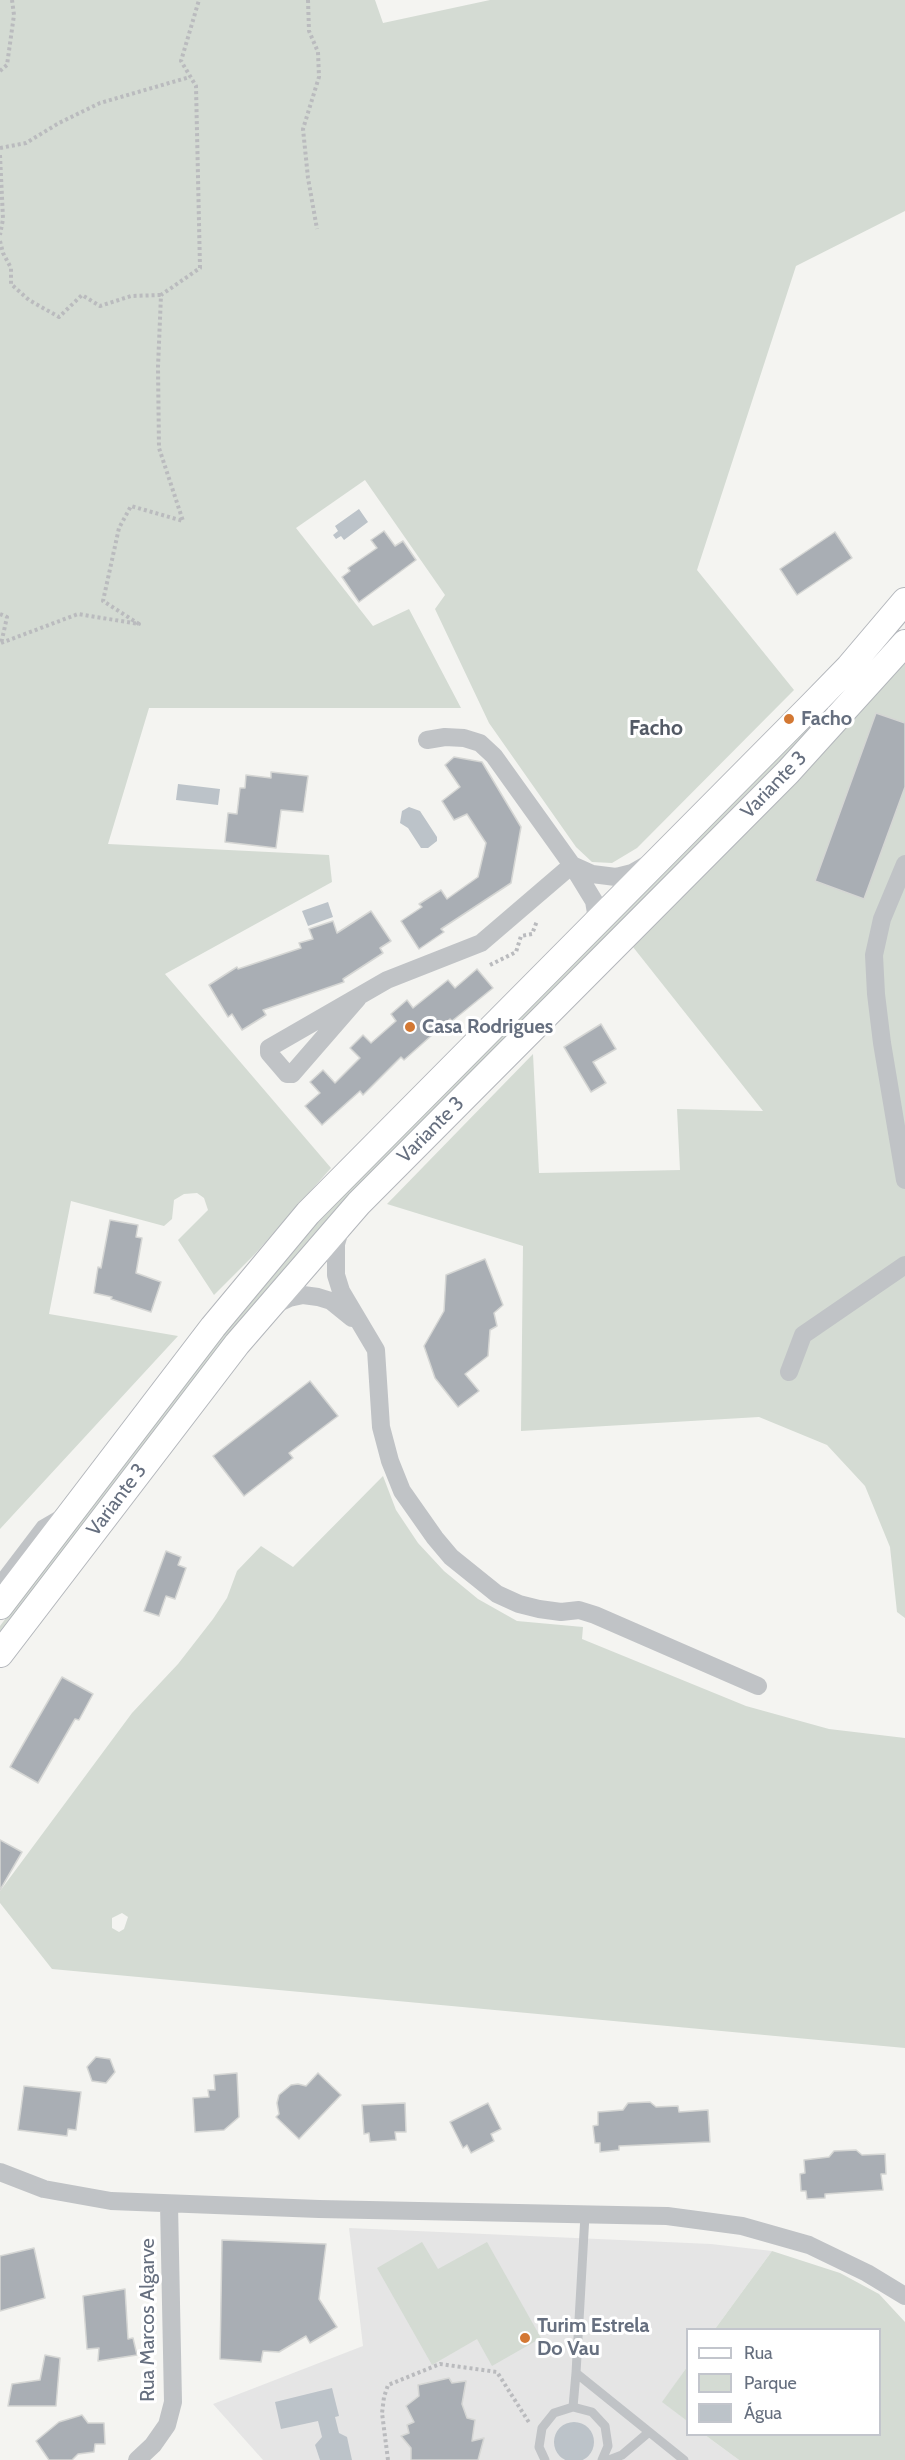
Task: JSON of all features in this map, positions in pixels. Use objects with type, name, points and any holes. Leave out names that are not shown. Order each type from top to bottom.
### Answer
[{"type":"main road","name":"Variante 3","points":[[0,1606],[213,1328],[308,1213],[849,667],[905,601]]},
{"type":"main road","name":"Variante 3","points":[[0,1654],[237,1344],[343,1221],[788,772],[903,650]]},
{"type":"street","points":[[427,740],[445,737],[464,738],[480,743],[494,756],[594,901],[596,913],[590,930]]},
{"type":"street","points":[[572,866],[592,874],[616,877],[632,873],[662,857]]},
{"type":"street","points":[[905,864],[882,919],[874,955],[880,1033],[901,1135],[905,1180]]},
{"type":"street","points":[[358,998],[292,1074],[287,1074],[269,1053],[269,1048],[387,980],[481,943],[572,866]]},
{"type":"street","points":[[343,1221],[336,1244],[336,1275],[341,1291],[376,1350],[381,1427],[390,1461],[402,1491],[419,1517],[451,1557],[497,1594],[519,1604],[540,1610],[561,1612],[579,1610],[595,1615],[758,1686]]},
{"type":"street","points":[[789,1372],[803,1335],[905,1265]]},
{"type":"street","points":[[267,1308],[289,1298],[303,1295],[331,1300],[368,1334]]},
{"type":"street","points":[[0,2172],[44,2189],[111,2201],[667,2216],[742,2226],[809,2245],[867,2273],[905,2296]]},
{"type":"street","name":"Rua Marcos Algarve","points":[[137,2460],[153,2445],[167,2425],[173,2402],[169,2204]]},
{"type":"lane","points":[[0,1579],[41,1524],[78,1504]]},
{"type":"lane","points":[[573,2407],[585,2215]]},
{"type":"lane","points":[[576,2373],[684,2460]]},
{"type":"lane","points":[[599,2418],[612,2402]]},
{"type":"lane","points":[[545,2460],[539,2447],[539,2437],[547,2420],[554,2413],[573,2407],[592,2412],[599,2418],[608,2436],[608,2446],[602,2460]]},
{"type":"lane","points":[[609,2460],[622,2455],[649,2432]]},
{"type":"path","points":[[0,71],[7,64],[14,15],[12,0]]},
{"type":"path","points":[[0,241],[1,253],[11,268],[11,284],[29,300],[59,317],[82,295],[100,306],[131,296],[161,295],[200,268],[196,86],[181,61],[199,0]]},
{"type":"path","points":[[308,0],[309,31],[318,52],[319,77],[303,129],[308,178],[317,229]]},
{"type":"path","points":[[0,148],[26,143],[59,123],[100,103],[190,77]]},
{"type":"path","points":[[0,155],[3,219],[0,235]]},
{"type":"path","points":[[1,644],[78,614],[139,624],[103,601],[119,528],[131,506],[183,521],[159,448],[158,367],[161,295]]},
{"type":"path","points":[[0,614],[7,617],[1,644]]},
{"type":"path","points":[[388,2460],[382,2413],[388,2385],[440,2364],[497,2372],[530,2424],[547,2420]]},
{"type":"shaded area","name":"Turim Estrela Do Vau","points":[[349,2228],[711,2244],[772,2251],[716,2328],[686,2328],[686,2368],[663,2402],[686,2420],[686,2436],[706,2436],[739,2460],[263,2460],[213,2404],[363,2346]]},
{"type":"green space","points":[[0,0],[375,0],[383,23],[490,0],[905,0],[905,211],[796,266],[697,570],[794,690],[637,848],[612,863],[592,862],[576,847],[489,723],[435,609],[445,595],[365,480],[296,528],[373,626],[409,609],[461,708],[149,708],[108,844],[329,855],[332,882],[165,974],[331,1168],[255,1254],[214,1295],[178,1240],[208,1210],[204,1198],[197,1193],[184,1194],[174,1200],[172,1219],[164,1226],[71,1201],[49,1314],[178,1336],[0,1529]]},
{"type":"green space","points":[[905,661],[905,1618],[897,1612],[890,1547],[865,1486],[827,1445],[759,1417],[521,1431],[523,1246],[387,1204],[533,1054],[539,1173],[680,1170],[677,1109],[763,1111],[633,947],[850,724]]},
{"type":"green space","points":[[811,723],[817,728],[366,1183],[0,1638],[0,1626],[194,1369],[298,1241]]},
{"type":"green space","points":[[383,1476],[396,1510],[418,1543],[444,1571],[478,1599],[517,1621],[583,1627],[582,1639],[746,1706],[829,1729],[905,1738],[905,2048],[52,1969],[0,1903],[0,1891],[132,1713],[178,1664],[213,1619],[227,1598],[237,1571],[261,1546],[293,1567]],"holes":[[[122,1913],[128,1917],[124,1929],[119,1932],[112,1928],[112,1918]]]},
{"type":"green space","points":[[422,2242],[438,2269],[487,2242],[541,2338],[492,2366],[477,2339],[432,2365],[377,2268]]},
{"type":"green space","points":[[772,2251],[840,2273],[879,2294],[905,2322],[905,2460],[739,2460],[706,2436],[881,2436],[881,2328],[716,2328]]},
{"type":"green space","points":[[686,2368],[686,2420],[662,2402]]},
{"type":"water","points":[[359,509],[368,522],[344,540],[341,536],[336,539],[333,535],[338,531],[335,526]]},
{"type":"water","points":[[178,784],[220,789],[218,805],[176,800]]},
{"type":"water","points":[[409,807],[420,811],[437,837],[437,841],[428,848],[421,848],[408,828],[400,823],[402,811]]},
{"type":"water","points":[[328,902],[333,917],[308,926],[302,911]]},
{"type":"water","points":[[332,2388],[339,2416],[335,2417],[339,2433],[347,2437],[352,2460],[320,2460],[315,2445],[322,2437],[318,2421],[281,2429],[275,2402]]},
{"type":"water","points":[[574,2422],[588,2428],[594,2442],[592,2449],[588,2456],[578,2461],[567,2460],[560,2456],[554,2442],[560,2428]]},
{"type":"building","points":[[384,531],[395,546],[403,541],[416,560],[359,602],[342,577],[350,571],[348,568],[377,548],[371,540]]},
{"type":"building","points":[[835,532],[852,558],[797,595],[780,569]]},
{"type":"building","points":[[876,713],[905,723],[905,787],[864,899],[815,881]]},
{"type":"building","points":[[454,757],[482,762],[521,827],[511,883],[441,929],[444,932],[419,949],[401,921],[422,907],[419,904],[441,890],[447,899],[478,877],[486,843],[467,814],[454,820],[442,801],[460,787],[445,765]]},
{"type":"building","points":[[271,772],[308,776],[303,812],[281,810],[276,848],[225,842],[228,813],[237,814],[240,788],[245,788],[246,775],[271,778]]},
{"type":"building","points":[[371,911],[391,941],[380,948],[383,953],[343,979],[344,982],[263,1010],[266,1015],[242,1030],[232,1014],[228,1017],[209,985],[237,967],[238,969],[301,948],[299,943],[313,939],[309,929],[333,921],[337,933]]},
{"type":"building","points":[[477,969],[493,988],[452,1021],[450,1019],[404,1060],[401,1057],[363,1095],[360,1091],[322,1125],[305,1106],[320,1093],[310,1082],[323,1070],[335,1083],[360,1058],[350,1048],[363,1035],[371,1043],[396,1021],[391,1014],[407,1000],[413,1008],[448,980],[455,988]]},
{"type":"building","points":[[601,1024],[616,1049],[593,1062],[606,1083],[591,1092],[564,1047]]},
{"type":"building","points":[[110,1220],[138,1225],[136,1237],[142,1238],[136,1273],[161,1282],[151,1312],[111,1299],[112,1297],[94,1293]]},
{"type":"building","points":[[485,1259],[503,1305],[494,1313],[497,1326],[490,1330],[488,1356],[465,1374],[479,1391],[458,1407],[435,1378],[424,1346],[444,1311],[446,1275]]},
{"type":"building","points":[[310,1381],[338,1416],[289,1453],[293,1458],[244,1496],[213,1456]]},
{"type":"building","points":[[166,1551],[181,1557],[178,1565],[186,1568],[175,1599],[166,1596],[159,1616],[144,1611]]},
{"type":"building","points":[[62,1677],[93,1694],[79,1720],[75,1719],[38,1783],[10,1767]]},
{"type":"building","points":[[0,1840],[22,1852],[0,1890]]},
{"type":"building","points":[[96,2057],[110,2059],[115,2072],[106,2083],[92,2081],[87,2067]]},
{"type":"building","points":[[237,2073],[239,2117],[224,2130],[195,2132],[193,2098],[209,2097],[208,2090],[215,2090],[214,2075]]},
{"type":"building","points":[[318,2073],[341,2095],[299,2139],[276,2117],[279,2114],[277,2103],[279,2095],[291,2085],[306,2086]]},
{"type":"building","points":[[24,2086],[81,2092],[76,2130],[68,2129],[67,2136],[18,2130]]},
{"type":"building","points":[[650,2102],[656,2107],[678,2106],[679,2112],[708,2110],[710,2142],[619,2146],[619,2150],[600,2152],[600,2143],[595,2143],[593,2126],[598,2125],[598,2112],[623,2110],[628,2103]]},
{"type":"building","points":[[405,2103],[406,2132],[395,2132],[396,2140],[370,2142],[369,2133],[364,2134],[362,2105]]},
{"type":"building","points":[[488,2103],[501,2129],[491,2134],[494,2141],[471,2153],[467,2145],[463,2148],[450,2122]]},
{"type":"building","points":[[856,2150],[862,2155],[885,2154],[886,2174],[881,2174],[883,2190],[825,2194],[825,2198],[807,2199],[806,2191],[801,2191],[800,2174],[805,2173],[804,2160],[829,2157],[834,2151]]},
{"type":"building","points":[[222,2240],[326,2244],[319,2299],[337,2327],[310,2343],[306,2336],[279,2352],[263,2351],[261,2362],[220,2359]]},
{"type":"building","points":[[34,2248],[45,2298],[0,2311],[0,2256]]},
{"type":"building","points":[[125,2289],[128,2339],[133,2338],[137,2355],[98,2361],[99,2348],[87,2349],[83,2296]]},
{"type":"building","points":[[45,2355],[60,2358],[56,2406],[8,2406],[12,2384],[40,2380]]},
{"type":"building","points":[[449,2378],[452,2383],[466,2381],[462,2404],[467,2418],[475,2420],[472,2441],[484,2438],[478,2460],[411,2460],[411,2448],[401,2436],[409,2433],[407,2425],[414,2422],[406,2406],[419,2396],[418,2385]]},
{"type":"building","points":[[82,2415],[88,2423],[104,2423],[105,2444],[95,2444],[94,2452],[78,2454],[72,2460],[49,2460],[36,2441],[59,2422]]},
{"type":"place","name":"Facho","points":[[789,719]]},
{"type":"place","name":"Casa Rodrigues","points":[[410,1027]]},
{"type":"place","name":"Turim Estrela Do Vau","points":[[525,2338]]},
{"type":"district","name":"Facho","points":[[656,729]]}]
